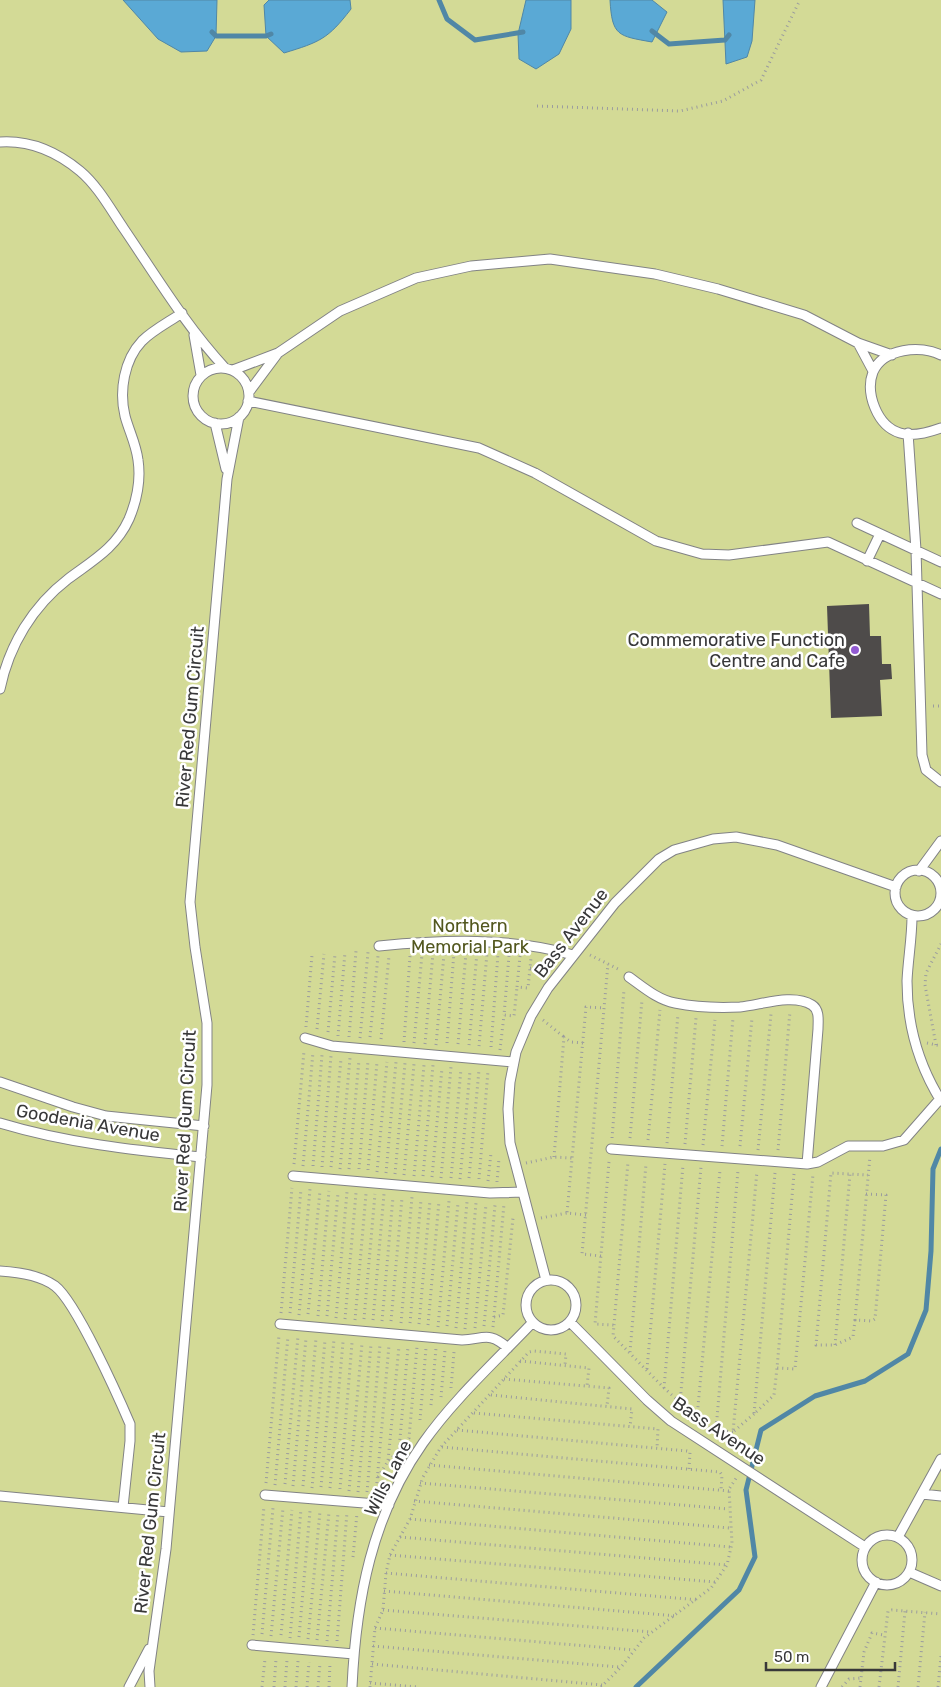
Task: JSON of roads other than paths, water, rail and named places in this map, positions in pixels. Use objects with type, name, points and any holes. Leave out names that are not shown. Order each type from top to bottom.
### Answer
[{"type":"lane","points":[[0,142],[15,141],[35,145],[57,155],[81,172],[100,194],[194,332],[229,369],[246,383],[248,396],[245,410],[231,422],[215,423],[206,420],[195,408],[193,390],[201,375],[216,368],[229,369],[278,353],[340,311],[416,278],[471,266],[550,259],[655,274],[718,289],[804,315],[858,343],[892,354]]},
{"type":"lane","points":[[0,689],[13,646],[31,616],[56,589],[110,547],[128,520],[134,504],[139,476],[136,449],[123,407],[126,373],[134,352],[142,342],[182,313]]},
{"type":"lane","points":[[194,332],[201,375]]},
{"type":"lane","points":[[858,343],[873,371],[872,400],[878,414],[887,426],[900,433],[930,432],[941,428]]},
{"type":"lane","points":[[873,371],[884,359],[892,354],[909,350],[926,350],[941,355]]},
{"type":"lane","points":[[248,396],[278,353]]},
{"type":"lane","points":[[248,396],[479,448],[535,473],[656,541],[702,554],[729,556],[828,542],[941,594]]},
{"type":"lane","name":"River Red Gum Circuit","points":[[150,1687],[148,1671],[163,1587],[204,1126],[208,1053],[207,1023],[190,902],[227,479],[238,417]]},
{"type":"lane","name":"River Red Gum Circuit","points":[[215,423],[222,447],[227,479]]},
{"type":"lane","points":[[908,433],[916,550],[922,755],[926,770],[941,782]]},
{"type":"lane","points":[[857,523],[941,562]]},
{"type":"lane","points":[[867,561],[880,534]]},
{"type":"lane","name":"Bass Avenue","points":[[546,1280],[510,1143],[508,1109],[514,1062],[533,1012],[576,952],[615,903],[659,859],[674,850],[713,838],[736,837],[777,845],[896,886]]},
{"type":"lane","points":[[919,871],[941,841]]},
{"type":"lane","points":[[919,871],[932,876],[940,887],[940,896],[934,910],[928,914],[912,916],[900,908],[895,894],[896,886],[905,875],[919,871]]},
{"type":"lane","points":[[611,1148],[811,1164],[848,1146],[894,1144],[904,1140],[940,1100],[919,1058],[911,1031],[907,981],[912,916]]},
{"type":"lane","points":[[378,946],[478,942],[532,945],[576,952]]},
{"type":"lane","points":[[629,977],[661,998],[679,1004],[734,1007],[791,1001],[811,1004],[818,1013],[811,1164]]},
{"type":"lane","points":[[400,1052],[514,1062]]},
{"type":"lane","name":"Goodenia Avenue","points":[[0,1082],[73,1108],[106,1116],[204,1126]]},
{"type":"lane","name":"Goodenia Avenue","points":[[0,1123],[54,1137],[103,1146],[201,1157]]},
{"type":"lane","points":[[367,1182],[478,1192],[522,1192]]},
{"type":"lane","points":[[0,1271],[42,1278],[56,1287],[76,1314],[130,1424],[123,1507]]},
{"type":"lane","points":[[546,1280],[561,1282],[573,1292],[577,1308],[570,1322],[556,1330],[547,1330],[533,1322],[526,1306],[527,1298],[537,1284],[546,1280]]},
{"type":"lane","name":"Wills Lane","points":[[352,1687],[360,1595],[371,1550],[389,1505],[424,1443],[533,1322]]},
{"type":"lane","name":"Bass Avenue","points":[[570,1322],[665,1416],[865,1547]]},
{"type":"lane","points":[[354,1331],[451,1339],[483,1337],[508,1348]]},
{"type":"lane","points":[[898,1537],[941,1459]]},
{"type":"lane","points":[[922,1494],[941,1496]]},
{"type":"lane","points":[[0,1496],[169,1512]]},
{"type":"lane","points":[[288,1497],[389,1505]]},
{"type":"lane","points":[[883,1534],[898,1537],[910,1548],[912,1556],[909,1572],[898,1583],[890,1585],[876,1582],[864,1570],[862,1554],[865,1547],[870,1541],[883,1534]]},
{"type":"lane","points":[[909,1572],[941,1586]]},
{"type":"lane","points":[[821,1687],[876,1582]]},
{"type":"lane","points":[[129,1687],[152,1645]]},
{"type":"lane","points":[[284,1648],[354,1654]]},
{"type":"water","points":[[123,0],[217,0],[216,36],[207,51],[181,52],[158,39]]},
{"type":"water","points":[[269,0],[350,0],[351,9],[336,27],[322,38],[306,46],[284,53],[266,36],[264,5]]},
{"type":"water","points":[[526,0],[571,0],[571,29],[559,54],[536,69],[519,59],[518,34]]},
{"type":"water","points":[[610,0],[652,0],[667,12],[652,42],[624,36],[615,28]]},
{"type":"water","points":[[723,0],[755,0],[752,41],[747,57],[726,64]]},
{"type":"waterway","points":[[439,0],[447,19],[475,40],[523,32]]},
{"type":"waterway","points":[[652,31],[669,44],[725,40],[729,35]]},
{"type":"waterway","points":[[212,32],[216,36],[266,36],[271,34]]},
{"type":"waterway","points":[[636,1687],[739,1590],[755,1557],[746,1490],[761,1430],[815,1396],[865,1381],[908,1354],[926,1310],[931,1251],[933,1169],[941,1149]]},
{"type":"place","name":"Commemorative Function Centre and Cafe","points":[[855,650]]},
{"type":"park label","name":"Northern Memorial Park","points":[[470,936]]}]
